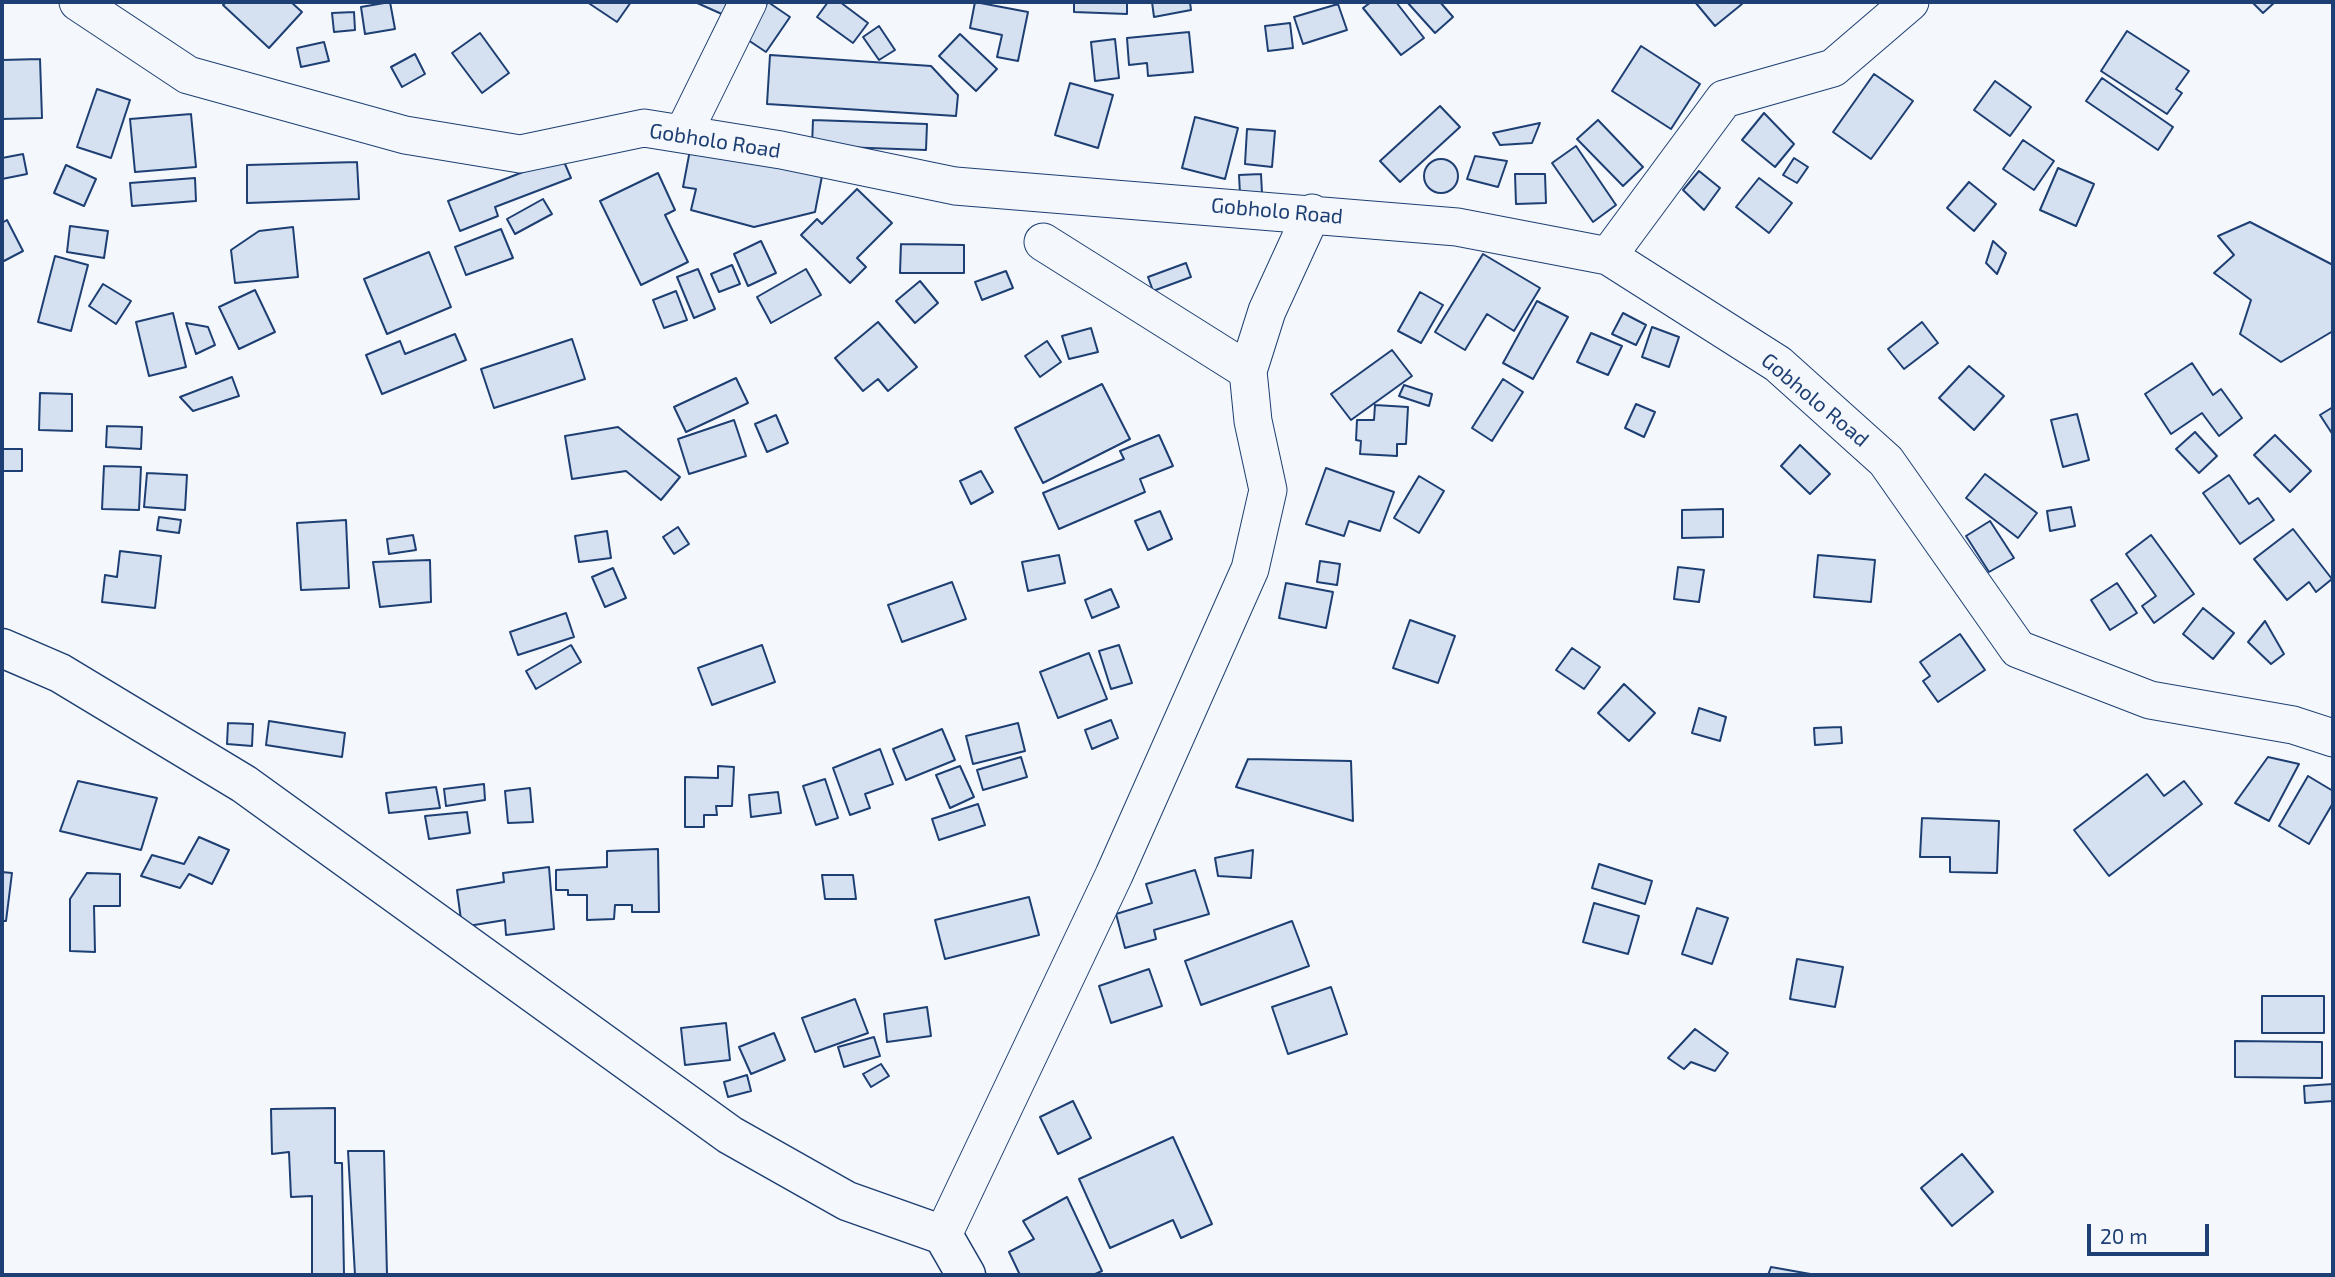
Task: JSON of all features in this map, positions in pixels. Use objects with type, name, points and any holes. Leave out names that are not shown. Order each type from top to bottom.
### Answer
[{"type":"street","name":"Gobholo Road","points":[[78,2],[188,75],[405,135],[520,154],[644,128],[955,186],[1457,226],[1608,256],[1778,364],[1886,461],[2018,649],[2150,700],[2293,725],[2333,738]]},
{"type":"street","points":[[683,134],[748,2]]},
{"type":"street","points":[[1608,256],[1724,99],[1833,68],[1910,2]]},
{"type":"street","points":[[943,1234],[1114,875],[1250,569],[1268,490],[1253,421],[1248,371],[1267,312],[1312,213]]},
{"type":"street","points":[[1043,242],[1248,371]]},
{"type":"street","points":[[2,648],[60,673],[244,784],[730,1135],[847,1201],[943,1234],[966,1275]]},
{"type":"building","points":[[226,2],[291,2],[302,12],[269,48],[223,5]]},
{"type":"building","points":[[390,2],[395,29],[365,34],[361,7]]},
{"type":"building","points":[[587,2],[631,2],[617,22]]},
{"type":"building","points":[[695,2],[730,2],[724,15]]},
{"type":"building","points":[[768,2],[790,17],[766,52],[745,38]]},
{"type":"building","points":[[828,2],[840,2],[868,23],[853,43],[817,17]]},
{"type":"building","points":[[975,2],[1028,12],[1018,61],[997,57],[1002,35],[970,28]]},
{"type":"building","points":[[1074,2],[1127,2],[1127,14],[1074,12]]},
{"type":"building","points":[[1152,2],[1190,2],[1191,10],[1154,17]]},
{"type":"building","points":[[1371,2],[1396,2],[1424,38],[1401,55],[1363,8]]},
{"type":"building","points":[[1407,2],[1440,2],[1453,17],[1435,33]]},
{"type":"building","points":[[1695,2],[1741,2],[1742,4],[1715,26]]},
{"type":"building","points":[[2252,2],[2275,2],[2263,13]]},
{"type":"building","points":[[1338,4],[1347,30],[1303,44],[1294,17]]},
{"type":"building","points":[[354,12],[355,30],[334,32],[332,13]]},
{"type":"building","points":[[1290,23],[1293,48],[1268,51],[1265,26]]},
{"type":"building","points":[[879,26],[895,50],[879,60],[863,37]]},
{"type":"building","points":[[2127,31],[2189,71],[2176,89],[2182,93],[2167,114],[2101,71]]},
{"type":"building","points":[[1189,32],[1193,72],[1148,76],[1147,63],[1129,65],[1127,38]]},
{"type":"building","points":[[480,33],[509,73],[482,93],[452,53]]},
{"type":"building","points":[[960,34],[997,69],[976,91],[939,56]]},
{"type":"building","points":[[1115,39],[1119,78],[1095,81],[1091,42]]},
{"type":"building","points":[[324,42],[329,61],[301,67],[297,48]]},
{"type":"building","points":[[1641,46],[1700,84],[1671,129],[1612,91]]},
{"type":"building","points":[[415,54],[425,74],[402,87],[391,67]]},
{"type":"building","points":[[770,55],[931,66],[958,95],[956,116],[767,104]]},
{"type":"building","points":[[40,59],[42,118],[2,119],[2,60]]},
{"type":"building","points":[[1874,74],[1913,101],[1871,159],[1833,132]]},
{"type":"building","points":[[2102,78],[2173,127],[2158,150],[2086,101]]},
{"type":"building","points":[[1995,81],[2031,107],[2010,136],[1974,110]]},
{"type":"building","points":[[1070,83],[1113,95],[1098,148],[1055,135]]},
{"type":"building","points":[[97,89],[130,100],[111,158],[77,147]]},
{"type":"building","points":[[1440,106],[1460,127],[1400,182],[1380,161]]},
{"type":"building","points":[[1764,113],[1794,144],[1775,167],[1742,140]]},
{"type":"building","points":[[191,114],[196,167],[135,172],[130,119]]},
{"type":"building","points":[[1195,117],[1238,128],[1225,179],[1182,168]]},
{"type":"building","points":[[813,120],[927,124],[926,150],[812,146]]},
{"type":"building","points":[[1598,120],[1643,167],[1623,186],[1577,139]]},
{"type":"building","points":[[1540,123],[1532,143],[1500,145],[1493,133]]},
{"type":"building","points":[[1247,129],[1275,131],[1272,167],[1245,164]]},
{"type":"building","points":[[2023,140],[2054,161],[2034,190],[2003,169]]},
{"type":"building","points":[[1576,146],[1616,205],[1593,222],[1552,163]]},
{"type":"building","points":[[690,150],[822,176],[815,212],[754,227],[691,210],[696,189],[683,187]]},
{"type":"building","points":[[23,154],[27,174],[2,179],[2,158]]},
{"type":"building","points":[[1475,156],[1507,161],[1498,187],[1467,179]]},
{"type":"building","points":[[562,157],[571,178],[495,207],[498,216],[460,231],[448,201]]},
{"type":"building","points":[[1794,158],[1808,167],[1797,183],[1783,175]]},
{"type":"building","points":[[1441,159],[1453,164],[1458,176],[1453,188],[1441,193],[1429,188],[1424,176],[1429,164]]},
{"type":"building","points":[[357,162],[359,199],[247,203],[247,165]]},
{"type":"building","points":[[66,165],[96,179],[84,206],[54,193]]},
{"type":"building","points":[[2058,168],[2094,184],[2076,226],[2040,210]]},
{"type":"building","points":[[1699,171],[1720,188],[1704,210],[1683,190]]},
{"type":"building","points":[[658,173],[675,210],[665,215],[688,262],[641,285],[600,201]]},
{"type":"building","points":[[1261,174],[1262,193],[1240,194],[1239,175]]},
{"type":"building","points":[[1515,174],[1545,174],[1546,203],[1516,204]]},
{"type":"building","points":[[195,178],[196,201],[132,206],[130,183]]},
{"type":"building","points":[[1759,178],[1792,203],[1769,233],[1736,207]]},
{"type":"building","points":[[1969,182],[1996,204],[1974,231],[1947,208]]},
{"type":"building","points":[[857,189],[892,223],[857,258],[866,267],[850,283],[801,235],[817,219],[822,224]]},
{"type":"building","points":[[543,199],[552,214],[515,234],[507,219]]},
{"type":"building","points":[[7,220],[23,251],[2,262],[2,223]]},
{"type":"building","points":[[2250,222],[2333,265],[2333,331],[2281,362],[2240,334],[2251,300],[2214,273],[2234,255],[2218,236]]},
{"type":"building","points":[[70,226],[108,231],[104,258],[67,252]]},
{"type":"building","points":[[293,227],[298,277],[235,283],[231,250],[259,231]]},
{"type":"building","points":[[501,229],[513,258],[466,275],[455,247]]},
{"type":"building","points":[[761,241],[776,273],[748,286],[734,254]]},
{"type":"building","points":[[1993,241],[2006,253],[1997,274],[1986,263]]},
{"type":"building","points":[[901,244],[964,245],[964,273],[900,273]]},
{"type":"building","points":[[429,252],[451,307],[387,334],[364,279]]},
{"type":"building","points":[[1483,254],[1540,288],[1514,331],[1487,314],[1465,350],[1435,332]]},
{"type":"building","points":[[55,256],[88,265],[71,331],[38,322]]},
{"type":"building","points":[[1186,263],[1191,277],[1153,291],[1148,277]]},
{"type":"building","points":[[732,265],[740,284],[719,292],[711,274]]},
{"type":"building","points":[[698,269],[715,309],[694,318],[677,277]]},
{"type":"building","points":[[806,269],[821,295],[771,323],[757,297]]},
{"type":"building","points":[[1006,271],[1013,288],[982,300],[975,282]]},
{"type":"building","points":[[920,281],[938,303],[915,323],[896,301]]},
{"type":"building","points":[[103,284],[131,301],[116,324],[89,306]]},
{"type":"building","points":[[255,290],[275,332],[239,349],[219,307]]},
{"type":"building","points":[[676,291],[687,320],[664,328],[653,300]]},
{"type":"building","points":[[1420,292],[1443,305],[1421,343],[1398,331]]},
{"type":"building","points":[[1537,301],[1568,317],[1533,379],[1503,363]]},
{"type":"building","points":[[173,313],[186,367],[149,376],[136,322]]},
{"type":"building","points":[[1623,313],[1646,325],[1636,345],[1612,334]]},
{"type":"building","points":[[878,322],[917,367],[888,391],[878,379],[863,391],[835,358]]},
{"type":"building","points":[[1922,322],[1938,343],[1904,369],[1888,349]]},
{"type":"building","points":[[186,323],[208,327],[215,345],[196,354]]},
{"type":"building","points":[[1652,327],[1679,337],[1669,367],[1642,357]]},
{"type":"building","points":[[1091,328],[1098,352],[1069,359],[1062,336]]},
{"type":"building","points":[[1591,333],[1622,346],[1608,375],[1577,362]]},
{"type":"building","points":[[455,334],[466,360],[382,394],[366,355],[400,341],[405,354]]},
{"type":"building","points":[[572,339],[585,379],[494,408],[481,369]]},
{"type":"building","points":[[1047,341],[1061,362],[1040,377],[1025,356]]},
{"type":"building","points":[[1392,350],[1412,376],[1351,420],[1331,394]]},
{"type":"building","points":[[2192,363],[2213,395],[2221,389],[2242,418],[2219,436],[2202,413],[2171,434],[2145,394]]},
{"type":"building","points":[[1969,366],[2004,396],[1974,430],[1939,398]]},
{"type":"building","points":[[232,377],[239,396],[193,411],[180,397]]},
{"type":"building","points":[[736,378],[748,403],[686,432],[674,407]]},
{"type":"building","points":[[1503,379],[1523,392],[1492,441],[1472,428]]},
{"type":"building","points":[[1102,384],[1130,439],[1043,483],[1015,428]]},
{"type":"building","points":[[1404,385],[1432,394],[1429,406],[1399,396]]},
{"type":"building","points":[[40,393],[72,394],[72,431],[39,430]]},
{"type":"building","points":[[1636,404],[1655,412],[1644,437],[1625,428]]},
{"type":"building","points":[[1375,405],[1408,407],[1406,444],[1397,444],[1397,456],[1360,454],[1361,441],[1356,440],[1357,420],[1374,420]]},
{"type":"building","points":[[2333,407],[2333,435],[2320,415]]},
{"type":"building","points":[[2077,414],[2089,460],[2063,467],[2051,420]]},
{"type":"building","points":[[776,415],[788,443],[767,452],[755,424]]},
{"type":"building","points":[[734,420],[746,456],[689,474],[678,439]]},
{"type":"building","points":[[107,426],[142,427],[141,449],[106,447]]},
{"type":"building","points":[[618,427],[680,477],[661,500],[626,471],[572,479],[565,436]]},
{"type":"building","points":[[2195,432],[2217,456],[2199,473],[2176,449]]},
{"type":"building","points":[[1159,435],[1173,466],[1140,479],[1145,492],[1059,529],[1043,493],[1124,459],[1120,451]]},
{"type":"building","points":[[2275,435],[2311,471],[2290,492],[2254,455]]},
{"type":"building","points":[[1800,445],[1830,474],[1810,494],[1781,466]]},
{"type":"building","points":[[2,449],[22,449],[22,471],[2,471]]},
{"type":"building","points":[[104,466],[141,467],[139,510],[102,509]]},
{"type":"building","points":[[1326,468],[1394,492],[1380,531],[1349,521],[1344,536],[1306,524]]},
{"type":"building","points":[[981,471],[993,492],[971,504],[960,481]]},
{"type":"building","points":[[147,473],[187,475],[185,510],[144,507]]},
{"type":"building","points":[[1985,474],[2037,513],[2018,538],[1966,498]]},
{"type":"building","points":[[2229,475],[2249,504],[2258,498],[2274,520],[2240,544],[2203,493]]},
{"type":"building","points":[[1419,476],[1444,491],[1419,533],[1394,518]]},
{"type":"building","points":[[2071,507],[2075,526],[2050,531],[2047,511]]},
{"type":"building","points":[[1723,509],[1723,537],[1682,538],[1682,510]]},
{"type":"building","points":[[1160,511],[1172,539],[1148,550],[1135,521]]},
{"type":"building","points":[[159,517],[181,520],[179,533],[157,530]]},
{"type":"building","points":[[346,520],[349,588],[301,590],[297,523]]},
{"type":"building","points":[[1990,521],[2014,558],[1989,572],[1966,536]]},
{"type":"building","points":[[678,527],[689,544],[674,554],[663,537]]},
{"type":"building","points":[[2293,529],[2332,579],[2316,592],[2309,582],[2287,600],[2254,559]]},
{"type":"building","points":[[607,531],[611,558],[579,562],[575,536]]},
{"type":"building","points":[[413,535],[416,550],[389,554],[387,539]]},
{"type":"building","points":[[2151,535],[2194,594],[2154,623],[2142,606],[2156,596],[2126,554]]},
{"type":"building","points":[[120,551],[161,556],[155,608],[102,602],[105,575],[117,577]]},
{"type":"building","points":[[1059,555],[1065,583],[1028,591],[1022,562]]},
{"type":"building","points":[[1818,555],[1875,560],[1871,602],[1814,597]]},
{"type":"building","points":[[430,560],[431,602],[380,607],[373,562]]},
{"type":"building","points":[[1320,561],[1340,564],[1337,585],[1317,582]]},
{"type":"building","points":[[1678,567],[1704,570],[1699,602],[1674,599]]},
{"type":"building","points":[[613,568],[626,598],[605,607],[592,577]]},
{"type":"building","points":[[952,582],[966,619],[902,642],[888,605]]},
{"type":"building","points":[[1286,583],[1333,592],[1326,628],[1279,618]]},
{"type":"building","points":[[2117,583],[2137,613],[2110,630],[2091,600]]},
{"type":"building","points":[[1111,589],[1119,607],[1092,618],[1085,600]]},
{"type":"building","points":[[2203,608],[2234,633],[2213,659],[2183,634]]},
{"type":"building","points":[[566,613],[574,637],[518,655],[510,632]]},
{"type":"building","points":[[1410,620],[1455,636],[1438,683],[1393,668]]},
{"type":"building","points":[[2265,621],[2284,654],[2271,664],[2248,642]]},
{"type":"building","points":[[1960,634],[1985,670],[1938,702],[1923,681],[1930,676],[1920,662]]},
{"type":"building","points":[[571,645],[581,662],[536,689],[526,671]]},
{"type":"building","points":[[762,645],[775,682],[712,705],[698,668]]},
{"type":"building","points":[[1119,645],[1132,683],[1111,689],[1099,651]]},
{"type":"building","points":[[1572,648],[1600,667],[1584,689],[1556,670]]},
{"type":"building","points":[[1089,653],[1107,699],[1058,718],[1040,672]]},
{"type":"building","points":[[1624,684],[1655,713],[1629,741],[1598,713]]},
{"type":"building","points":[[1699,708],[1726,717],[1720,741],[1692,733]]},
{"type":"building","points":[[1111,720],[1118,738],[1092,749],[1085,730]]},
{"type":"building","points":[[269,721],[345,733],[342,757],[266,745]]},
{"type":"building","points":[[228,723],[253,724],[252,746],[227,744]]},
{"type":"building","points":[[1018,723],[1025,751],[973,764],[966,736]]},
{"type":"building","points":[[1841,727],[1842,743],[1815,745],[1814,728]]},
{"type":"building","points":[[942,729],[955,760],[906,780],[893,749]]},
{"type":"building","points":[[880,749],[893,784],[865,794],[870,808],[850,815],[833,768]]},
{"type":"building","points":[[1021,757],[1027,777],[983,790],[977,770]]},
{"type":"building","points":[[2268,757],[2299,764],[2269,821],[2235,803]]},
{"type":"building","points":[[1248,759],[1351,761],[1353,821],[1236,787]]},
{"type":"building","points":[[718,766],[734,767],[732,806],[716,806],[717,815],[704,815],[704,827],[685,827],[685,777],[718,778]]},
{"type":"building","points":[[960,766],[974,797],[950,808],[936,775]]},
{"type":"building","points":[[2147,774],[2164,796],[2184,781],[2202,804],[2109,876],[2074,830]]},
{"type":"building","points":[[2308,776],[2333,791],[2333,803],[2309,844],[2279,826]]},
{"type":"building","points":[[825,779],[838,818],[816,825],[803,786]]},
{"type":"building","points":[[78,781],[157,798],[141,850],[60,831]]},
{"type":"building","points":[[484,784],[485,800],[446,806],[444,789]]},
{"type":"building","points":[[436,787],[440,808],[389,813],[386,793]]},
{"type":"building","points":[[530,788],[533,822],[508,823],[505,791]]},
{"type":"building","points":[[778,792],[781,813],[751,817],[749,795]]},
{"type":"building","points":[[978,804],[985,825],[939,840],[932,819]]},
{"type":"building","points":[[467,812],[470,833],[429,839],[425,816]]},
{"type":"building","points":[[1922,818],[1999,821],[1997,873],[1950,872],[1950,857],[1920,857]]},
{"type":"building","points":[[199,837],[229,850],[212,884],[189,874],[180,888],[141,876],[152,855],[184,864]]},
{"type":"building","points":[[658,849],[659,912],[632,912],[632,905],[615,905],[614,919],[587,920],[587,895],[568,895],[568,890],[556,890],[556,870],[607,867],[607,851]]},
{"type":"building","points":[[1253,850],[1251,878],[1218,876],[1215,858]]},
{"type":"building","points":[[1599,864],[1652,881],[1645,904],[1592,888]]},
{"type":"building","points":[[549,867],[554,929],[506,935],[505,920],[462,927],[457,890],[504,882],[503,873]]},
{"type":"building","points":[[1195,870],[1209,914],[1154,930],[1156,939],[1125,948],[1116,914],[1152,903],[1146,884]]},
{"type":"building","points":[[2,872],[12,873],[6,921],[2,921]]},
{"type":"building","points":[[87,873],[120,874],[120,906],[94,906],[95,952],[70,951],[70,899]]},
{"type":"building","points":[[822,875],[853,875],[856,899],[825,899]]},
{"type":"building","points":[[1029,897],[1039,935],[945,959],[935,920]]},
{"type":"building","points":[[1594,903],[1639,916],[1628,954],[1583,942]]},
{"type":"building","points":[[1697,908],[1728,918],[1712,964],[1682,954]]},
{"type":"building","points":[[1292,921],[1309,966],[1201,1005],[1185,961]]},
{"type":"building","points":[[1797,959],[1843,967],[1835,1007],[1790,999]]},
{"type":"building","points":[[1149,969],[1162,1006],[1111,1023],[1099,986]]},
{"type":"building","points":[[1331,987],[1347,1034],[1288,1054],[1272,1007]]},
{"type":"building","points":[[2262,996],[2324,996],[2324,1033],[2262,1033]]},
{"type":"building","points":[[855,999],[868,1033],[815,1052],[802,1018]]},
{"type":"building","points":[[927,1007],[931,1036],[887,1042],[884,1014]]},
{"type":"building","points":[[726,1023],[730,1060],[685,1065],[681,1028]]},
{"type":"building","points":[[1695,1029],[1728,1053],[1715,1071],[1691,1062],[1684,1069],[1668,1058]]},
{"type":"building","points":[[774,1033],[785,1060],[751,1074],[739,1047]]},
{"type":"building","points":[[874,1037],[880,1056],[844,1067],[838,1047]]},
{"type":"building","points":[[2235,1041],[2322,1042],[2322,1078],[2235,1077]]},
{"type":"building","points":[[881,1064],[889,1076],[871,1087],[863,1074]]},
{"type":"building","points":[[747,1075],[751,1091],[728,1097],[724,1082]]},
{"type":"building","points":[[2333,1084],[2333,1101],[2305,1103],[2304,1086]]},
{"type":"building","points":[[1073,1101],[1091,1138],[1058,1154],[1040,1117]]},
{"type":"building","points":[[335,1108],[335,1163],[342,1163],[344,1275],[312,1275],[312,1196],[291,1197],[289,1152],[272,1154],[271,1109]]},
{"type":"building","points":[[1173,1137],[1212,1224],[1181,1238],[1173,1220],[1110,1248],[1079,1179]]},
{"type":"building","points":[[348,1151],[384,1151],[387,1275],[355,1275]]},
{"type":"building","points":[[1962,1154],[1993,1192],[1952,1226],[1921,1188]]},
{"type":"building","points":[[1067,1197],[1102,1271],[1093,1275],[1020,1275],[1009,1252],[1034,1239],[1023,1221]]},
{"type":"building","points":[[1771,1267],[1816,1275],[1768,1275]]}]
